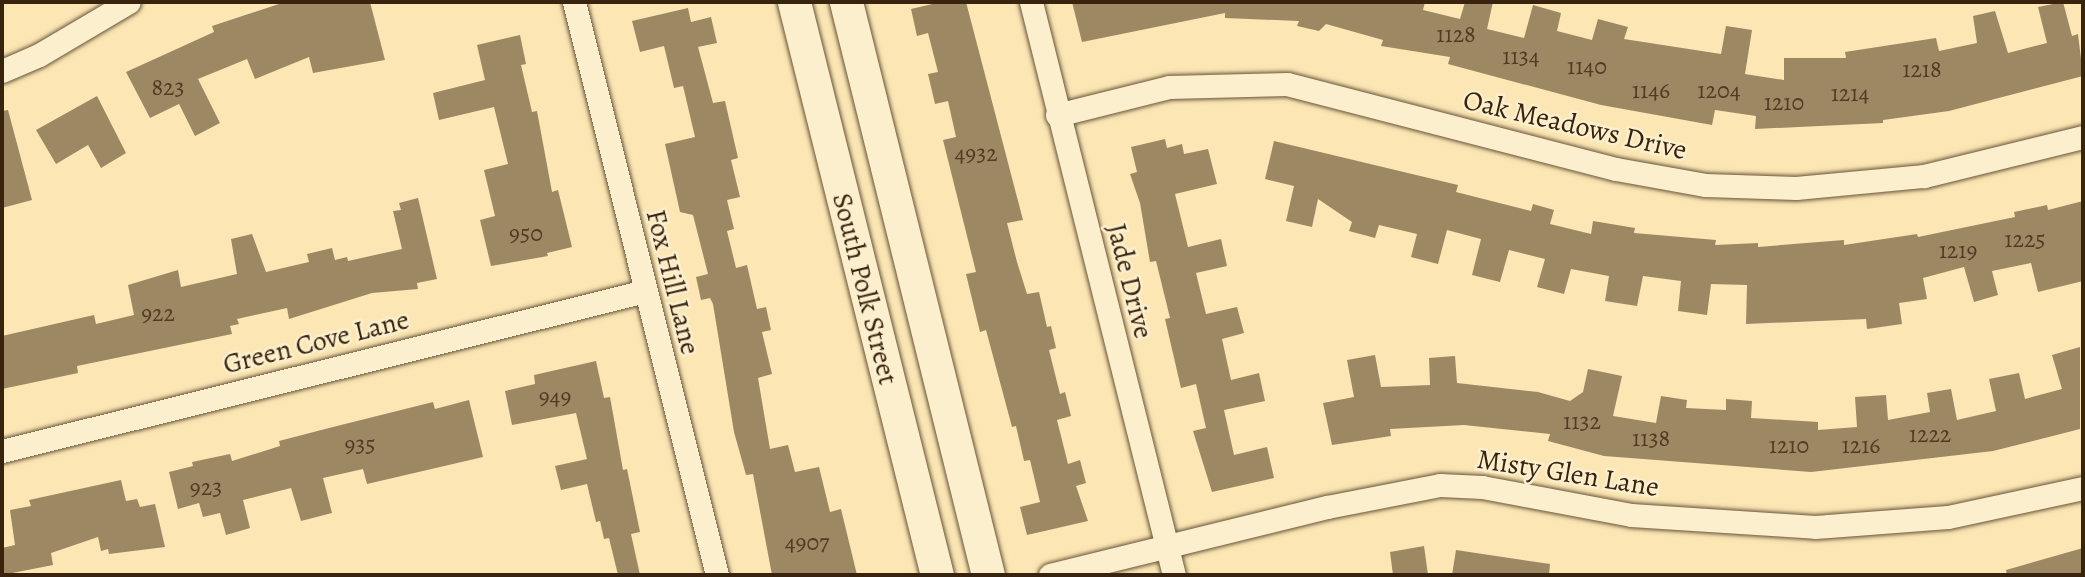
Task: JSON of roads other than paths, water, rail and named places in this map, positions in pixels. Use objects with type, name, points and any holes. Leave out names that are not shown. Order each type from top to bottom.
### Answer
[{"type":"main road","name":"South Polk Street","points":[[794,2],[937,575]]},
{"type":"main road","name":"South Polk Street","points":[[846,2],[988,575]]},
{"type":"street","points":[[2,71],[39,55],[129,2]]},
{"type":"street","name":"Fox Hill Lane","points":[[574,2],[717,575]]},
{"type":"street","name":"Jade Drive","points":[[1031,2],[1057,115],[1174,575]]},
{"type":"street","name":"Oak Meadows Drive","points":[[1057,115],[1169,87],[1287,84],[1616,169],[1705,185],[1796,188],[1924,176],[2083,137]]},
{"type":"street","name":"Green Cove Lane","points":[[2,451],[645,292]]},
{"type":"street","name":"Misty Glen Lane","points":[[1050,575],[1166,546],[1440,485],[1482,487],[1631,516],[1815,527],[1948,517],[2083,488]]}]
